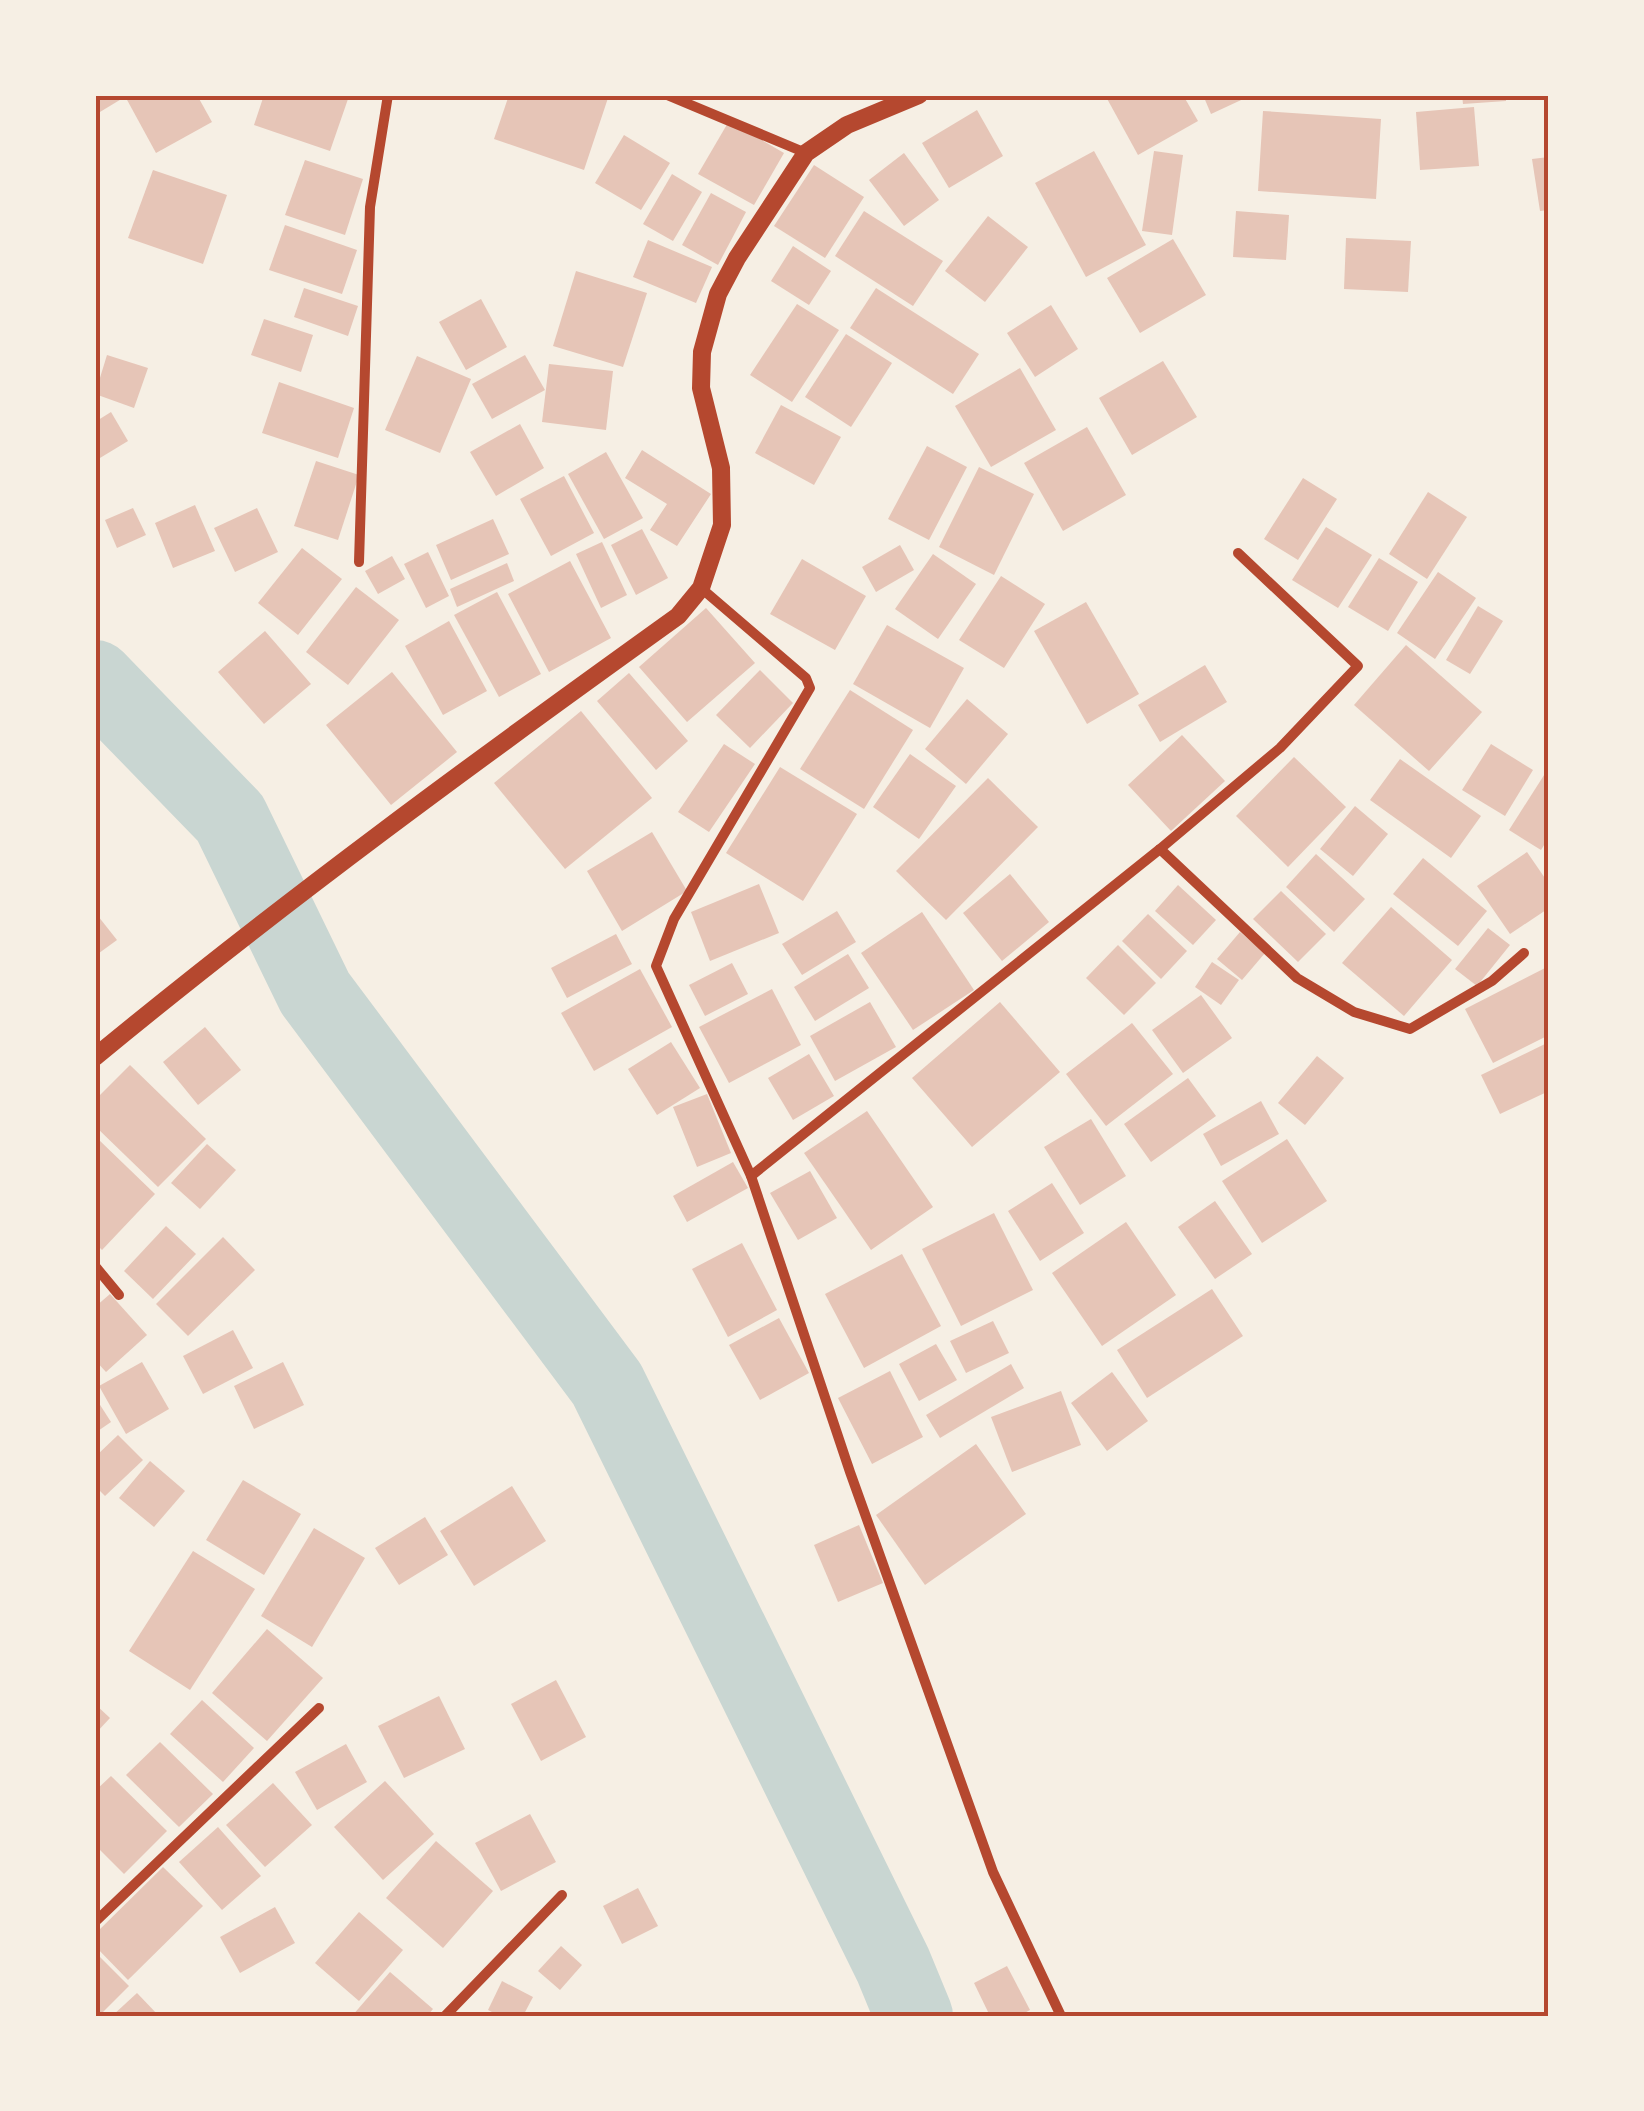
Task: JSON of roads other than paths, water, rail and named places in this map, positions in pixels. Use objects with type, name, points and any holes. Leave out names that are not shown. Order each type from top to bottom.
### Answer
[{"type":"street","points":[[359,562],[370,208],[388,95]]},
{"type":"street","points":[[668,95],[806,153]]},
{"type":"street","points":[[95,1057],[382,833],[678,616],[701,588],[722,525],[720,468],[701,388],[702,352],[718,294],[806,153],[847,125],[919,95]]},
{"type":"street","points":[[751,1176],[1160,849],[1280,748],[1358,666],[1238,553]]},
{"type":"street","points":[[701,588],[806,678],[810,688],[674,919],[656,966],[751,1176],[850,1472],[993,1872],[1061,2016]]},
{"type":"street","points":[[1160,849],[1297,978],[1354,1012],[1391,1023],[1410,1028],[1492,980],[1524,953]]},
{"type":"street","points":[[95,1266],[119,1294]]},
{"type":"street","points":[[95,1922],[319,1708]]},
{"type":"street","points":[[445,2016],[562,1894]]},
{"type":"waterway","points":[[95,679],[230,818],[315,993],[607,1384],[893,1965],[914,2016]]}]
